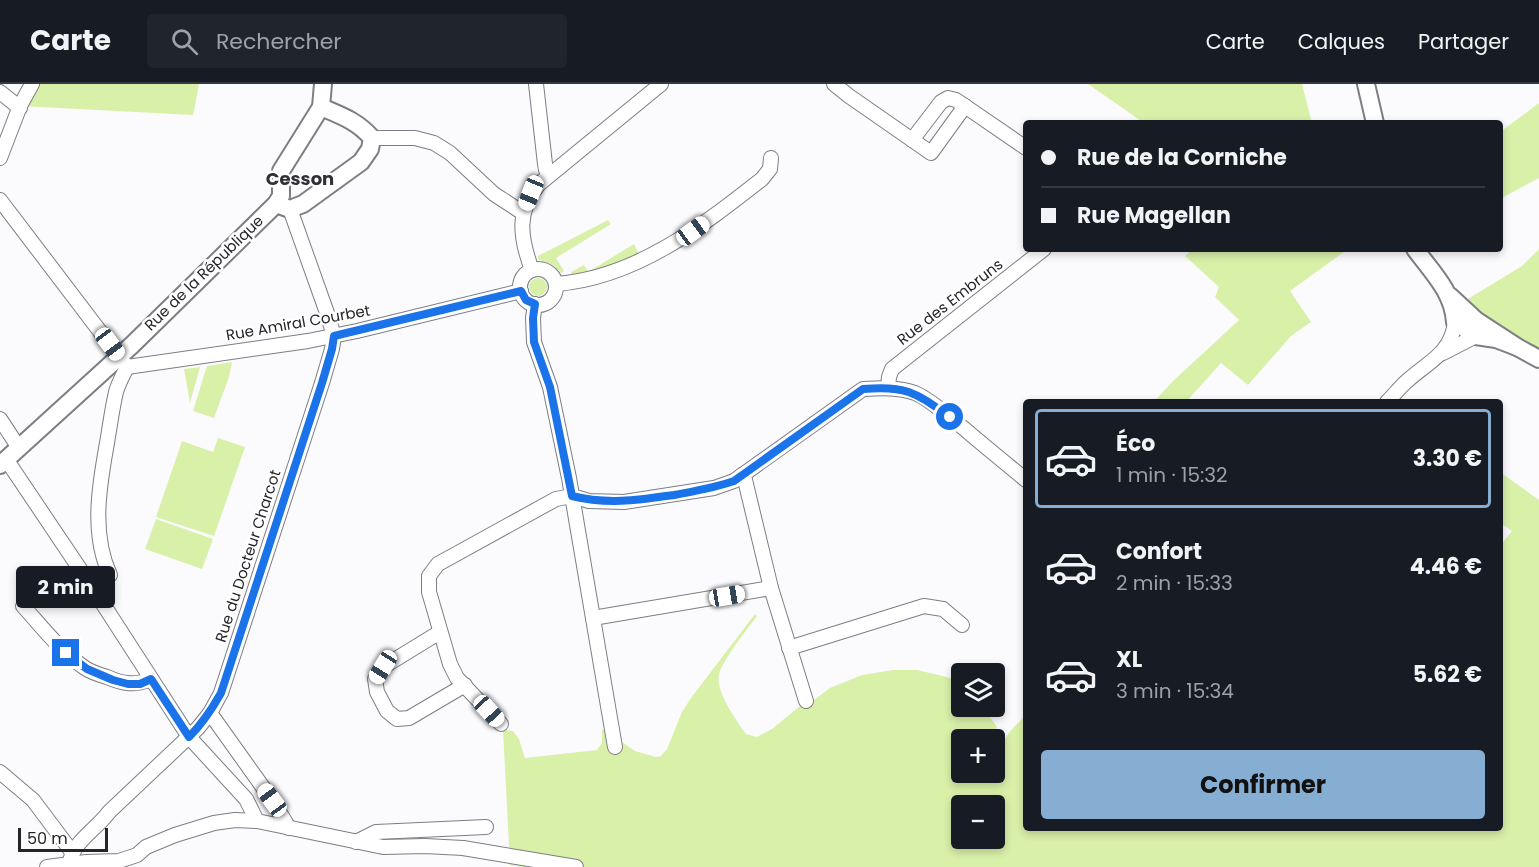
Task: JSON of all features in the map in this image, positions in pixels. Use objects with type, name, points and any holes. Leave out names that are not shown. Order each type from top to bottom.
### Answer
[{"type":"street","points":[[0,158],[32,84]]},
{"type":"street","name":"Rue de la République","points":[[283,206],[281,171],[321,107],[323,84]]},
{"type":"street","points":[[536,84],[545,164],[549,175]]},
{"type":"street","points":[[532,270],[523,239],[523,213],[531,193],[549,175],[661,84]]},
{"type":"street","points":[[834,84],[931,153],[965,106]]},
{"type":"street","points":[[1366,84],[1374,120]]},
{"type":"street","points":[[0,92],[20,108]]},
{"type":"street","points":[[912,140],[941,102],[948,98],[956,100],[1023,146]]},
{"type":"street","points":[[321,107],[350,119],[372,138],[414,138],[434,143],[450,153],[494,194],[523,213]]},
{"type":"street","name":"Rue de la République","points":[[8,457],[123,362],[283,206],[303,204],[361,162],[370,149],[372,138]]},
{"type":"street","points":[[556,284],[603,275],[652,255],[693,231],[762,179],[770,169],[771,158]]},
{"type":"street","points":[[0,200],[123,362],[101,474],[98,505],[100,546],[110,575],[92,587]]},
{"type":"street","points":[[283,206],[327,313],[334,336]]},
{"type":"street","name":"Rue des Embruns","points":[[888,388],[888,377],[892,369],[1040,252]]},
{"type":"street","points":[[1417,252],[1476,329]]},
{"type":"street","points":[[537,269],[552,274],[556,284],[551,300],[540,305],[526,300],[521,291],[521,281],[527,273],[537,269]]},
{"type":"street","name":"Rue Amiral Courbet","points":[[123,362],[259,348],[334,336],[521,291]]},
{"type":"street","points":[[1441,354],[1450,340],[1455,322],[1454,309],[1449,295]]},
{"type":"street","points":[[535,304],[534,342],[550,387],[572,496],[615,747]]},
{"type":"street","points":[[1455,322],[1517,347],[1539,359]]},
{"type":"street","points":[[1390,399],[1407,381],[1476,329]]},
{"type":"street","name":"Rue du Docteur Charcot","points":[[71,858],[82,840],[103,821],[109,812],[189,737],[210,713],[221,693],[322,383],[334,336]]},
{"type":"street","points":[[501,724],[457,678],[450,664],[429,592],[429,576],[438,564],[556,499],[572,496],[589,501],[624,502],[714,488],[734,481],[863,389],[888,388],[915,393],[926,399],[1023,478]]},
{"type":"street","points":[[0,420],[8,457],[189,737],[246,799],[257,821]]},
{"type":"street","points":[[742,475],[771,588],[806,701]]},
{"type":"street","points":[[593,618],[771,588]]},
{"type":"street","points":[[23,606],[66,653],[87,669],[128,684],[140,684],[151,679]]},
{"type":"street","points":[[789,648],[924,606],[943,609],[962,626]]},
{"type":"street","points":[[440,632],[383,667],[375,680],[377,692],[387,711],[397,719],[409,718],[465,685]]},
{"type":"street","points":[[210,713],[272,800],[289,828]]},
{"type":"street","points":[[0,772],[33,800],[71,858]]},
{"type":"street","points":[[47,867],[71,858],[118,861],[136,855],[146,847],[175,835],[214,823],[235,820],[257,821],[383,846],[463,848],[576,867]]},
{"type":"street","points":[[356,842],[376,832],[486,827]]},
{"type":"green space","points":[[32,84],[199,84],[193,115],[20,106]]},
{"type":"green space","points":[[1088,84],[1302,84],[1311,120],[1140,120]]},
{"type":"green space","points":[[1539,103],[1539,178],[1503,197],[1503,130]]},
{"type":"green space","points":[[608,220],[611,224],[556,258],[564,271],[561,273],[553,265],[538,259],[538,256]]},
{"type":"green space","points":[[634,244],[638,256],[612,267],[573,278],[571,272],[584,265],[588,272]]},
{"type":"green space","points":[[1539,249],[1539,350],[1487,320],[1466,300],[1522,266]]},
{"type":"green space","points":[[1190,252],[1344,252],[1290,291],[1311,322],[1291,336],[1248,385],[1221,363],[1189,399],[1157,399],[1239,320],[1215,297],[1219,287],[1185,256]]},
{"type":"green space","points":[[538,278],[544,281],[547,287],[544,293],[538,296],[532,293],[529,287],[532,281]]},
{"type":"green space","points":[[232,362],[214,418],[193,411],[207,366]]},
{"type":"green space","points":[[200,367],[190,403],[184,369]]},
{"type":"green space","points":[[218,438],[245,447],[214,536],[156,517],[182,441],[213,452]]},
{"type":"green space","points":[[1503,474],[1539,500],[1539,867],[522,867],[510,865],[503,730],[513,731],[519,739],[525,758],[597,750],[602,743],[602,730],[617,727],[622,742],[635,751],[656,757],[661,756],[667,749],[682,712],[691,698],[755,614],[757,616],[730,653],[719,675],[723,697],[746,734],[757,737],[830,688],[862,675],[893,670],[917,670],[947,677],[951,679],[951,717],[990,717],[997,727],[995,729],[951,729],[951,783],[1005,783],[1005,739],[1023,718],[1023,831],[1503,831],[1503,542],[1512,531],[1503,525]]},
{"type":"green space","points":[[156,519],[213,539],[202,569],[145,549]]},
{"type":"district","name":"Cesson","points":[[300,179]]},
{"type":"route","points":[[66,653],[87,669],[113,680],[140,684],[151,679],[189,737],[198,728],[221,693],[305,437],[334,336],[521,291],[526,300],[535,304],[534,342],[550,387],[572,496],[589,501],[624,502],[714,488],[734,481],[863,389],[888,388],[915,393],[950,417]]}]
